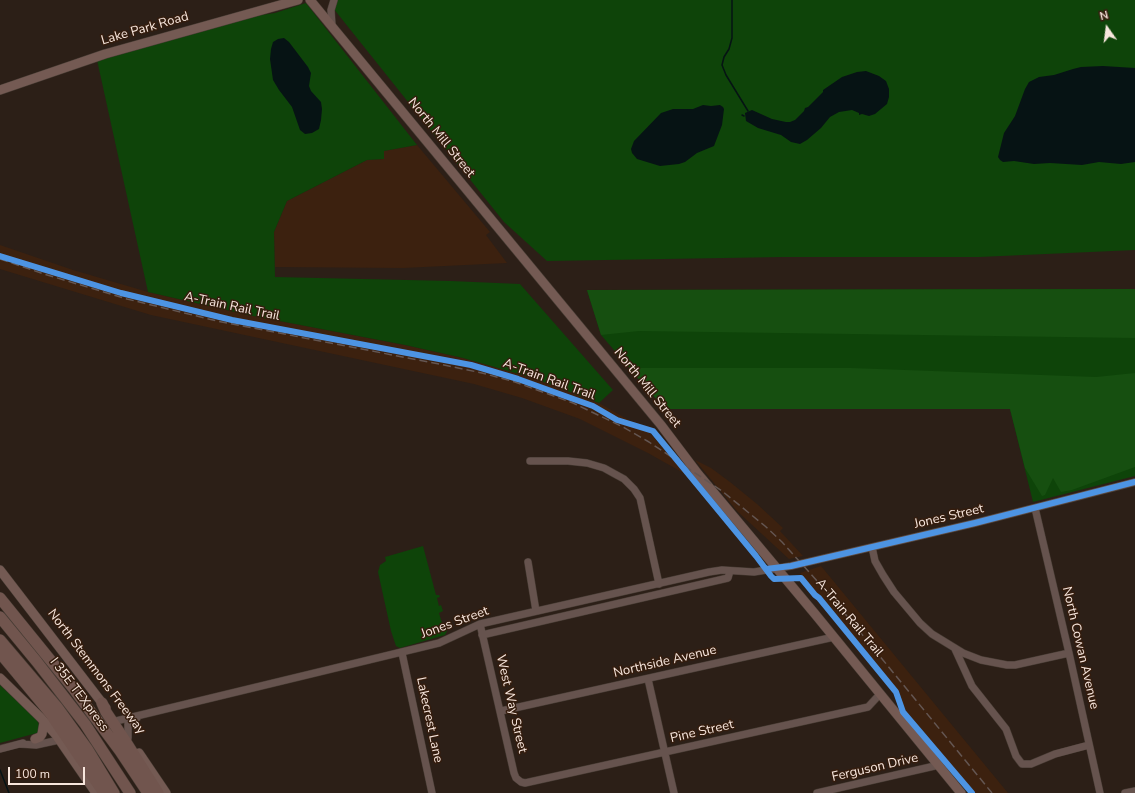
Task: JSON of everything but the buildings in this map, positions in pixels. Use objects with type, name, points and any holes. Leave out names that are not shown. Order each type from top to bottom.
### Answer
[{"type":"highway","points":[[0,598],[69,682],[148,793]]},
{"type":"highway","name":"I 35E TEXpress","points":[[0,617],[85,724],[130,793]]},
{"type":"highway","points":[[0,629],[41,678],[57,707]]},
{"type":"highway","points":[[0,640],[57,707],[88,750],[114,793]]},
{"type":"highway","points":[[0,653],[50,713],[104,793]]},
{"type":"highway","points":[[102,704],[158,793]]},
{"type":"main road","name":"Lake Park Road","points":[[0,90],[93,58],[298,0]]},
{"type":"main road","name":"North Mill Street","points":[[310,0],[661,425],[698,474],[962,793]]},
{"type":"main road","name":"North Stemmons Freeway","points":[[0,570],[116,721],[166,793]]},
{"type":"main road","points":[[0,678],[44,722],[59,740],[96,793]]},
{"type":"main road","points":[[34,739],[40,737],[42,734],[44,722]]},
{"type":"street","points":[[332,25],[331,10],[334,0]]},
{"type":"street","points":[[530,461],[568,460],[604,468],[624,479],[634,489],[640,500],[659,584]]},
{"type":"street","name":"Jones Street","points":[[116,721],[440,643],[480,624],[709,572],[754,572],[791,566],[1035,508],[1135,482]]},
{"type":"street","name":"North Cowan Avenue","points":[[1035,508],[1100,793]]},
{"type":"street","points":[[872,547],[874,557],[879,568],[894,592],[913,615],[932,634],[955,649],[981,660],[1007,665],[1015,665],[1069,653]]},
{"type":"street","points":[[528,562],[536,611]]},
{"type":"street","name":"Jones Street","points":[[482,635],[728,578],[730,571]]},
{"type":"street","name":"West Way Street","points":[[480,624],[514,773],[516,778],[525,783]]},
{"type":"street","name":"Northside Avenue","points":[[501,711],[834,637]]},
{"type":"street","points":[[955,649],[972,686],[1006,729],[1019,762],[1024,765],[1031,764],[1055,754],[1089,745]]},
{"type":"street","name":"Lakecrest Lane","points":[[402,653],[432,793]]},
{"type":"street","points":[[648,679],[674,793]]},
{"type":"street","name":"Pine Street","points":[[525,783],[868,707],[880,694]]},
{"type":"street","name":"Jones Street","points":[[128,738],[127,726],[129,722],[142,715]]},
{"type":"street","points":[[0,749],[34,739]]},
{"type":"street","points":[[20,744],[36,745],[59,740]]},
{"type":"street","name":"Ferguson Drive","points":[[817,793],[939,765]]},
{"type":"street","points":[[1125,793],[1135,791]]},
{"type":"shaded area","points":[[284,38],[289,42],[308,67],[311,73],[309,86],[311,91],[321,102],[322,109],[319,129],[312,133],[305,134],[300,130],[292,107],[273,80],[270,59],[271,49],[273,42]]},
{"type":"shaded area","points":[[1103,66],[1135,68],[1135,162],[1121,164],[1099,162],[1082,165],[1050,163],[1034,164],[1014,161],[1003,162],[1000,160],[998,157],[1004,133],[1015,116],[1029,82],[1039,77],[1054,75],[1081,67]]},
{"type":"shaded area","points":[[866,71],[879,76],[886,81],[889,89],[887,104],[875,114],[869,116],[862,114],[859,115],[859,113],[852,110],[839,112],[830,117],[821,128],[800,144],[791,142],[781,135],[758,128],[746,121],[745,113],[752,110],[772,119],[786,122],[795,120],[805,108],[808,107],[823,92],[823,90],[842,77],[857,72]]},
{"type":"shaded area","points":[[703,105],[720,105],[724,109],[722,125],[714,146],[697,153],[685,162],[660,166],[637,159],[632,153],[631,149],[634,141],[661,113],[673,109],[693,109]]},
{"type":"shaded area","points":[[417,145],[490,232],[486,235],[507,263],[403,268],[275,267],[274,232],[287,201],[367,160],[383,159],[383,151]]},
{"type":"shaded area","points":[[0,245],[73,270],[148,292],[248,315],[405,345],[463,358],[533,378],[599,403],[648,431],[687,475],[648,453],[580,419],[522,398],[474,384],[151,315],[0,269]]},
{"type":"shaded area","points":[[695,460],[711,468],[757,504],[783,528],[780,531],[803,556],[789,559],[737,511]]},
{"type":"shaded area","points":[[821,566],[1008,793],[973,793],[905,711],[897,690],[821,596],[809,586],[800,573]]},
{"type":"green space","points":[[336,0],[1135,0],[1135,250],[979,257],[783,257],[547,261],[504,222],[333,8]]},
{"type":"green space","points":[[306,3],[417,145],[384,151],[384,159],[367,160],[287,201],[274,232],[275,277],[520,284],[613,390],[599,403],[533,378],[463,358],[405,345],[248,315],[148,292],[97,60],[255,16],[275,13]]},
{"type":"green space","points":[[1135,289],[1135,476],[1033,502],[1010,409],[665,409],[601,335],[587,290]]},
{"type":"green space","points":[[1135,289],[1135,338],[639,331],[601,335],[587,290]]},
{"type":"green space","points":[[629,368],[851,368],[1096,377],[1135,373],[1135,467],[1072,490],[1061,492],[1053,478],[1045,495],[1042,496],[1025,468],[1010,409],[665,409]]},
{"type":"green space","points":[[423,546],[436,595],[439,595],[440,597],[437,598],[439,606],[441,605],[443,611],[439,613],[442,623],[445,623],[447,631],[445,635],[400,648],[396,646],[391,631],[378,572],[380,565],[386,561],[385,557]]},
{"type":"green space","points":[[0,685],[37,720],[40,727],[37,733],[0,743]]},
{"type":"waterway","points":[[732,0],[732,38],[722,65],[726,75],[748,111]]},
{"type":"waterway","points":[[0,770],[9,793]]},
{"type":"railway","points":[[0,259],[127,299],[217,321],[482,373],[515,382],[573,403],[623,427],[649,442],[722,491],[782,542],[828,593],[992,793]]},
{"type":"cycle path","name":"A-Train Rail Trail","points":[[0,256],[121,293],[232,320],[471,365],[518,379],[593,406],[617,420],[653,431],[771,576],[774,579],[801,578],[819,598],[896,692],[903,712],[972,793]]},
{"type":"cycle path","points":[[766,569],[791,566],[975,523],[1135,482]]}]
